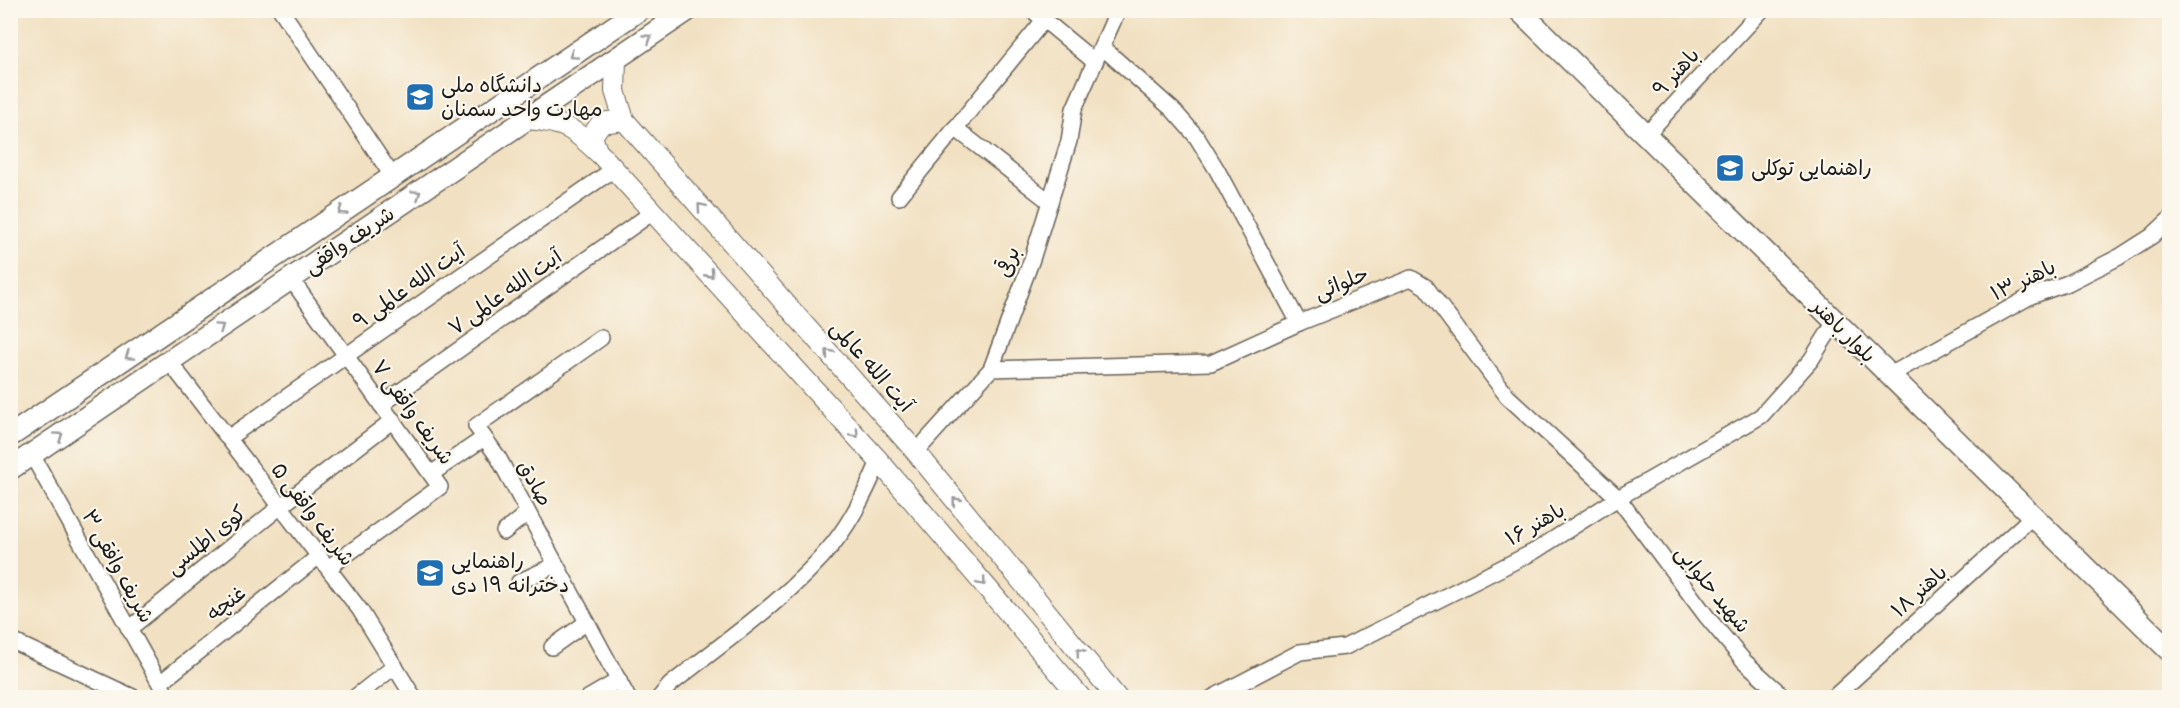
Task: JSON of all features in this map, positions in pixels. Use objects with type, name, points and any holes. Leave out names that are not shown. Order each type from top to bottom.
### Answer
[{"type":"main road","name":"شریف واقفی","points":[[10,436],[639,10]]},
{"type":"main road","name":"شریف واقفی","points":[[10,469],[688,10]]},
{"type":"main road","name":"بلوار باهنر","points":[[1519,10],[2169,651]]},
{"type":"main road","points":[[154,339],[170,361]]},
{"type":"street","points":[[281,10],[393,177]]},
{"type":"street","name":"برقی","points":[[916,452],[991,369],[1050,202],[1069,141],[1074,109],[1118,10]]},
{"type":"street","name":"باهنر ۹","points":[[1646,135],[1762,10]]},
{"type":"street","points":[[899,197],[955,128],[1038,15],[1095,62]]},
{"type":"street","points":[[1102,47],[1173,110],[1196,136],[1217,170],[1299,323]]},
{"type":"street","name":"آیت الله عالمی","points":[[616,59],[615,91],[624,120],[916,452],[1117,698]]},
{"type":"street","points":[[527,119],[555,121],[580,134],[597,151],[879,461],[1080,698]]},
{"type":"street","points":[[597,151],[592,136],[601,123],[624,120]]},
{"type":"street","points":[[955,128],[1050,202]]},
{"type":"street","name":"آیت الله عالمی ۹","points":[[228,438],[614,169]]},
{"type":"street","name":"آیت الله عالمی ۷","points":[[381,405],[653,212]]},
{"type":"street","name":"باهنر ۱۳","points":[[1890,375],[2031,296],[2068,283],[2119,257],[2152,236],[2169,219]]},
{"type":"street","name":"حلوائی","points":[[991,369],[1211,363],[1299,323],[1411,278],[1426,286],[1507,396],[1618,498]]},
{"type":"street","name":"شریف واقفی ۷","points":[[291,279],[440,487],[324,562]]},
{"type":"street","name":"باهنر ۱۶","points":[[1212,698],[1300,652],[1345,647],[1535,551],[1618,498],[1761,416],[1811,360],[1835,322]]},
{"type":"street","points":[[431,474],[484,438],[476,426],[602,338]]},
{"type":"street","name":"شریف واقفی ۵","points":[[170,361],[360,610],[414,698]]},
{"type":"street","name":"کوی اطلسی","points":[[129,629],[280,506],[393,420]]},
{"type":"street","name":"صادق","points":[[484,438],[628,698]]},
{"type":"street","name":"شریف وافقی ۳","points":[[32,455],[168,698]]},
{"type":"street","points":[[658,698],[670,685],[786,592],[833,545],[861,503],[879,461]]},
{"type":"street","name":"شهید حلوایی","points":[[1618,498],[1707,617],[1744,661],[1785,698]]},
{"type":"street","points":[[504,532],[527,513]]},
{"type":"street","name":"باهنر ۱۸","points":[[1833,698],[2033,516]]},
{"type":"street","name":"غنچه","points":[[160,683],[324,562]]},
{"type":"street","points":[[519,582],[555,565]]},
{"type":"street","points":[[552,646],[587,622]]},
{"type":"street","points":[[10,640],[135,698]]},
{"type":"street","points":[[354,698],[395,666]]},
{"type":"street","points":[[588,698],[619,680]]},
{"type":"place","name":"دانشگاه ملی مهارت واحد سمنان","points":[[420,97]]},
{"type":"place","name":"راهنمایی توکلی","points":[[1730,168]]},
{"type":"place","name":"راهنمایی دخترانه ۱۹ دی","points":[[430,573]]}]
